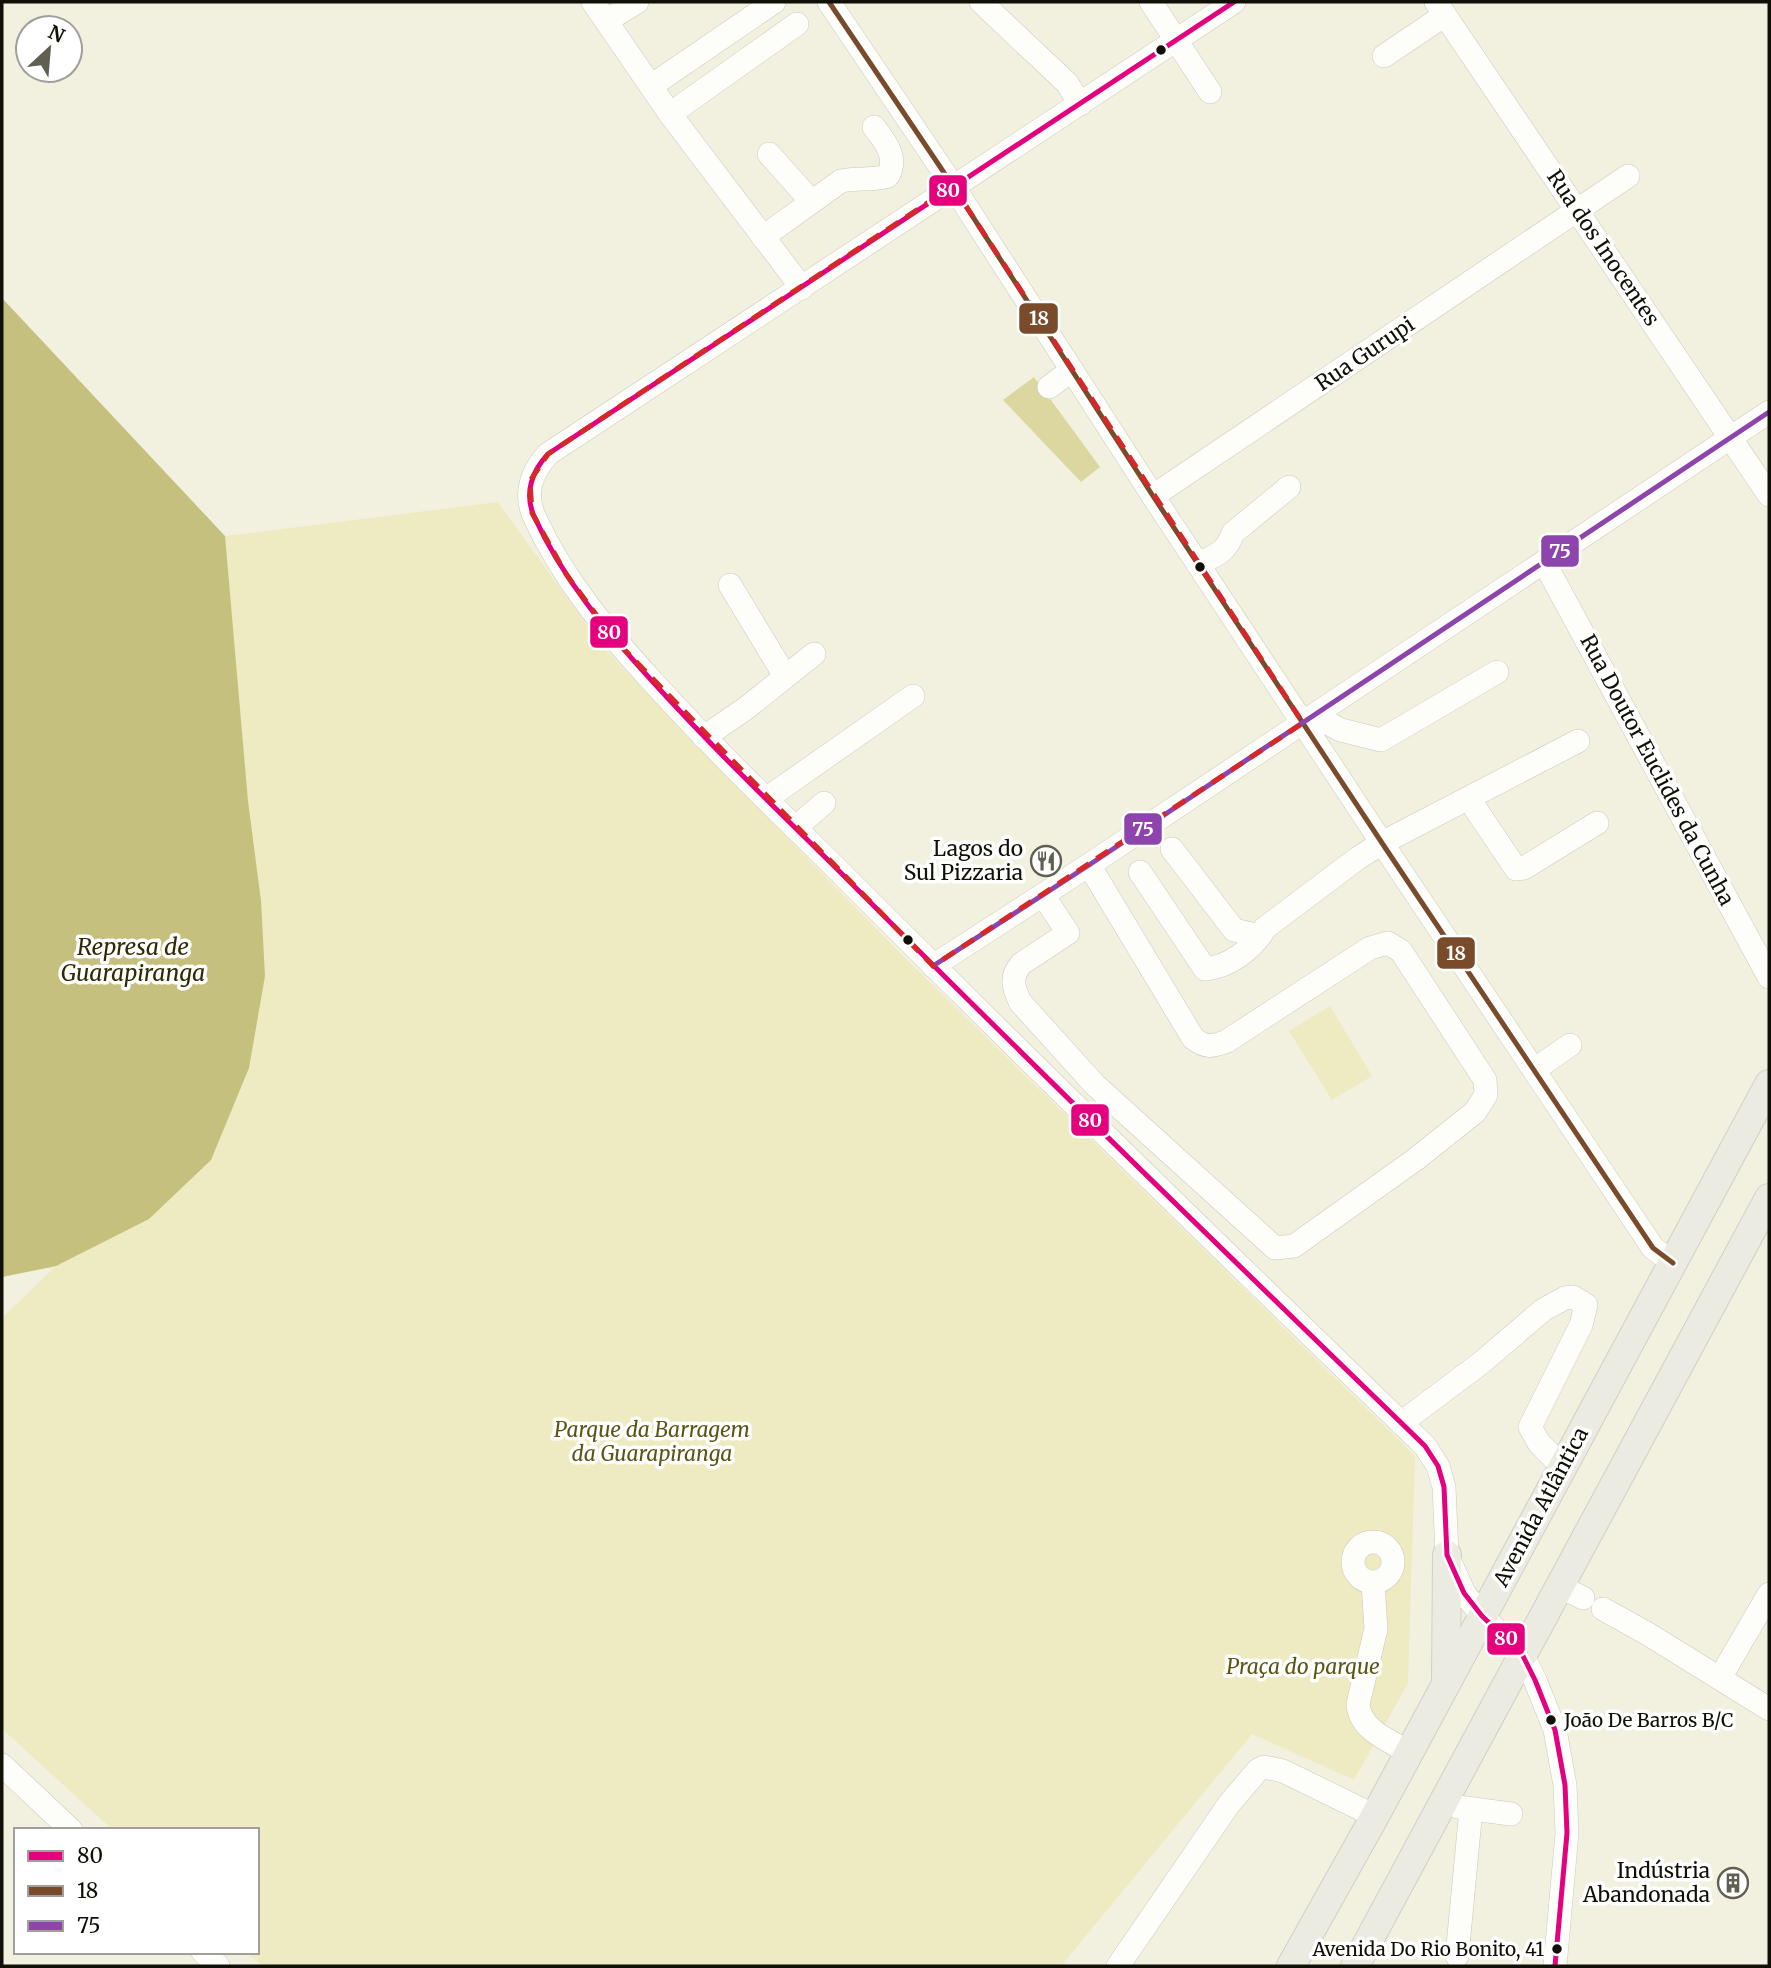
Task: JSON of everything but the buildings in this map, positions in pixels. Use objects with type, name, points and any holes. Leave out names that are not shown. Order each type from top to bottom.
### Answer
[{"type":"main road","name":"Avenida Atlântica","points":[[1291,1966],[1769,1084]]},
{"type":"main road","points":[[1355,1966],[1522,1654],[1571,1592],[1769,1198]]},
{"type":"main road","points":[[1446,1683],[1447,1555]]},
{"type":"street","points":[[593,2],[670,114],[802,288]]},
{"type":"street","points":[[607,21],[637,2]]},
{"type":"street","points":[[651,86],[774,2]]},
{"type":"street","points":[[829,2],[953,186],[1198,564],[1308,719],[1382,843],[1653,1248],[1673,1263]]},
{"type":"street","points":[[981,2],[1067,83],[1080,104]]},
{"type":"street","points":[[1151,2],[1210,92]]},
{"type":"street","points":[[1234,2],[548,454],[537,466],[530,481],[532,513],[559,562],[615,640],[704,737],[933,966],[1425,1446],[1438,1466],[1444,1487],[1447,1555],[1464,1592],[1482,1616],[1522,1654],[1555,1730],[1565,1785],[1567,1833],[1555,1966]]},
{"type":"street","points":[[1384,56],[1427,29],[1440,8]]},
{"type":"street","name":"Rua dos Inocentes","points":[[1440,8],[1769,495]]},
{"type":"street","points":[[670,114],[797,24]]},
{"type":"street","points":[[764,237],[841,181],[878,180],[888,176],[892,168],[891,150],[874,127]]},
{"type":"street","points":[[769,154],[811,201]]},
{"type":"street","name":"Rua Gurupi","points":[[1153,496],[1628,176]]},
{"type":"street","points":[[1049,387],[1072,370]]},
{"type":"street","points":[[933,966],[1091,869],[1308,719],[1769,412]]},
{"type":"street","points":[[1198,564],[1219,554],[1229,545],[1233,533],[1289,487]]},
{"type":"street","name":"Rua Doutor Euclides da Cunha","points":[[1544,562],[1769,977]]},
{"type":"street","points":[[730,585],[785,676]]},
{"type":"street","points":[[704,737],[745,709],[814,654]]},
{"type":"street","points":[[1308,719],[1381,740],[1497,672]]},
{"type":"street","points":[[766,799],[913,696]]},
{"type":"street","points":[[1140,872],[1205,969],[1215,968],[1245,952],[1265,928],[1358,858],[1578,741]]},
{"type":"street","points":[[1469,799],[1516,869],[1524,868],[1597,823]]},
{"type":"street","points":[[795,828],[824,803]]},
{"type":"street","points":[[1172,849],[1234,930],[1260,936]]},
{"type":"street","points":[[1045,899],[1068,933],[1021,964],[1015,971],[1013,985],[1020,1002],[1095,1085],[1275,1248],[1294,1246],[1313,1233],[1416,1159],[1475,1112],[1483,1102],[1487,1087],[1485,1080],[1401,951],[1388,943],[1370,948],[1227,1041],[1216,1046],[1206,1046],[1198,1042],[1193,1038],[1091,869]]},
{"type":"street","points":[[1534,1070],[1570,1045]]},
{"type":"street","points":[[1401,1423],[1481,1363],[1543,1310],[1565,1298],[1573,1297],[1586,1305],[1581,1325],[1530,1427],[1539,1443],[1563,1467]]},
{"type":"street","points":[[1373,1583],[1376,1629],[1358,1704],[1359,1713],[1373,1731],[1409,1752]]},
{"type":"street","points":[[1720,1678],[1769,1594]]},
{"type":"street","points":[[1603,1609],[1648,1633],[1769,1709]]},
{"type":"street","points":[[2,1765],[69,1828]]},
{"type":"street","points":[[1118,1966],[1229,1804],[1264,1766],[1283,1771],[1375,1815]]},
{"type":"street","points":[[1441,1805],[1511,1814]]},
{"type":"street","points":[[1457,1956],[1471,1809]]},
{"type":"street","points":[[205,1954],[218,1966]]},
{"type":"highlighted area","points":[[953,186],[1303,723],[933,966],[615,640],[566,574],[532,513],[530,481],[548,454]]},
{"type":"green space","name":"Parque da Barragem da Guarapiranga","points":[[153,460],[225,536],[498,502],[601,645],[701,750],[905,958],[1415,1456],[1408,1683],[1354,1780],[1252,1734],[1061,1966],[262,1966],[249,1954],[259,1954],[259,1828],[111,1828],[2,1729],[2,1318],[55,1267],[2,1277],[2,1026]]},
{"type":"green space","points":[[1330,1006],[1372,1076],[1332,1100],[1289,1031]]},
{"type":"shaded area","points":[[1034,377],[1100,467],[1081,482],[1003,400]]},
{"type":"water","name":"Represa de Guarapiranga","points":[[2,298],[225,536],[248,801],[261,901],[265,976],[249,1068],[211,1160],[149,1219],[56,1266],[2,1277]]},
{"type":"transit line","name":"18","points":[[829,2],[953,186],[1382,843],[1653,1248],[1673,1263]]},
{"type":"transit line","name":"80","points":[[1234,2],[548,454],[531,483],[531,507],[545,539],[587,604],[636,663],[697,729],[1055,1085],[1425,1446],[1438,1466],[1444,1487],[1447,1555],[1464,1593],[1482,1616],[1522,1654],[1555,1730],[1565,1785],[1567,1833],[1555,1966]]},
{"type":"transit line","name":"75","points":[[933,966],[1769,412]]},
{"type":"place","name":"Lagos do Sul Pizzaria","points":[[1046,861]]},
{"type":"place","name":"João De Barros B/C","points":[[1551,1720]]},
{"type":"place","name":"Indústria Abandonada","points":[[1733,1883]]},
{"type":"place","name":"Avenida Do Rio Bonito, 41","points":[[1557,1949]]},
{"type":"park label","name":"Praça do parque","points":[[1303,1667]]}]
